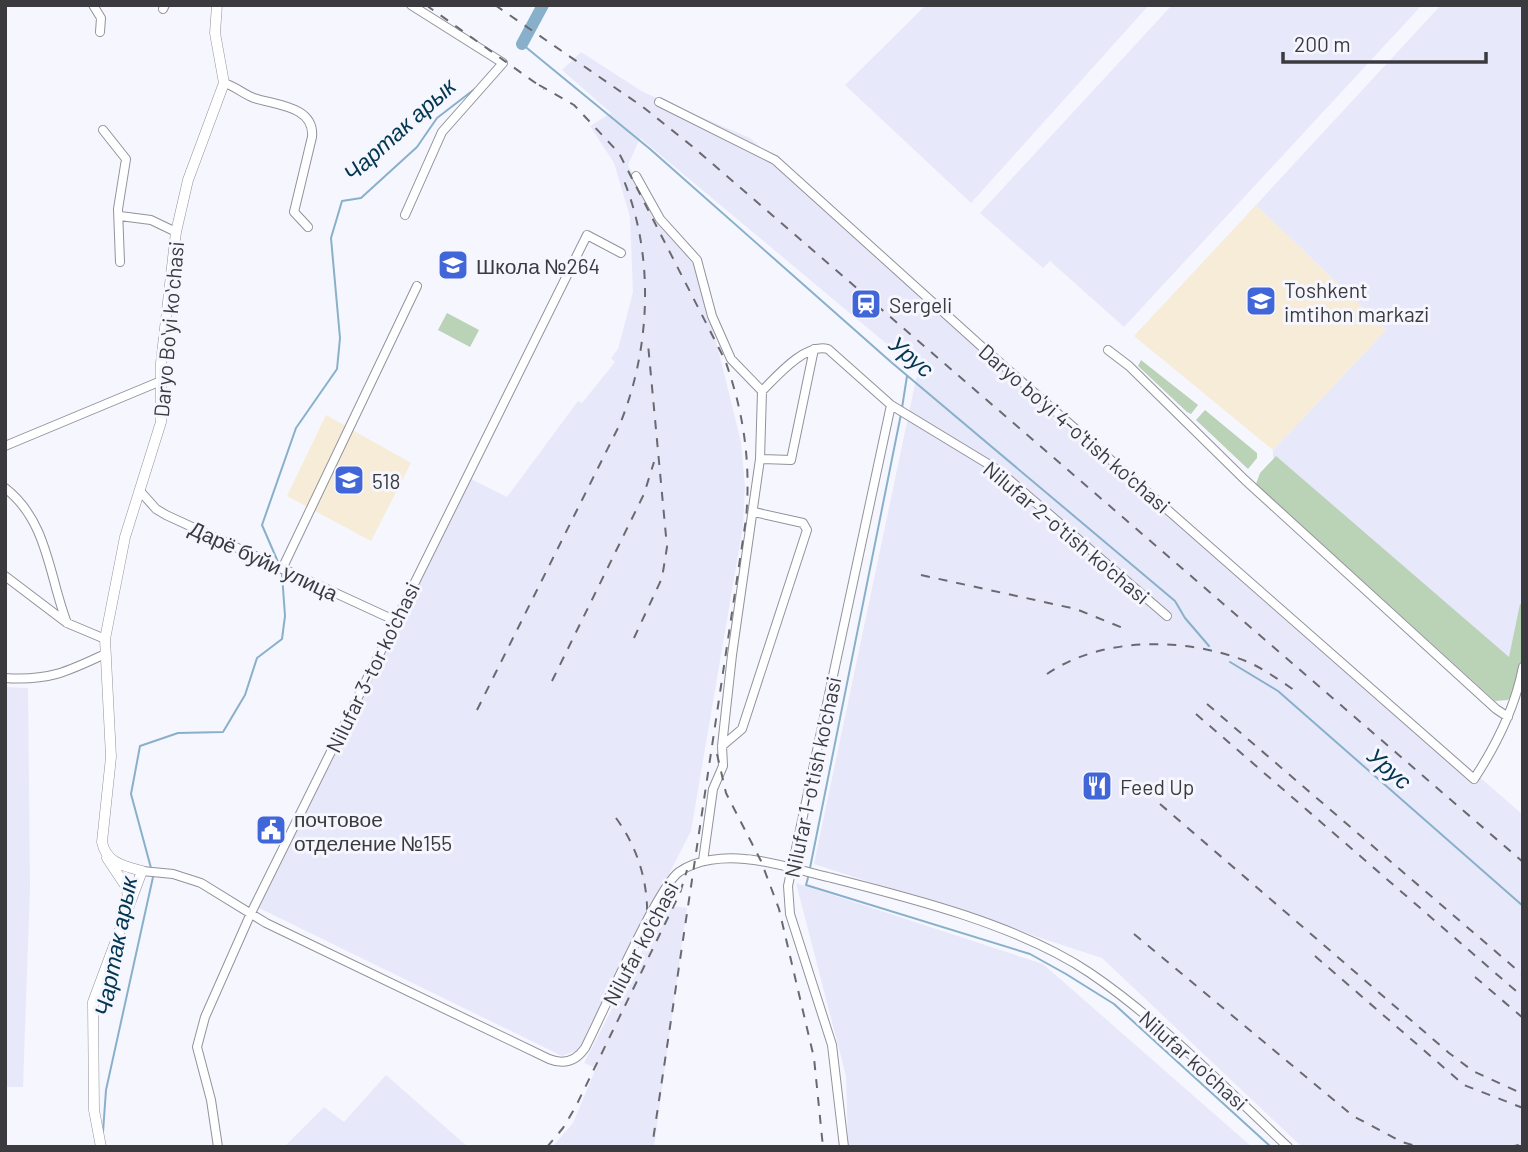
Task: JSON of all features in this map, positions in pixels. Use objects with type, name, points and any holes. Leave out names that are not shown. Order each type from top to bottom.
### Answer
[{"type":"street","points":[[93,5],[101,18],[100,32]]},
{"type":"street","points":[[405,215],[447,126],[503,62],[411,5]]},
{"type":"street","points":[[215,6],[215,33],[224,83],[251,97],[300,111],[311,125],[312,137],[294,212],[309,227]]},
{"type":"street","name":"Daryo Boʻyi koʻchasi","points":[[105,853],[102,842],[111,758],[105,639],[125,537],[162,422],[161,381],[168,281],[176,232],[188,180],[224,83]]},
{"type":"street","name":"Daryo bo'yi 4-o'tish ko'chasi","points":[[659,102],[775,160],[981,346],[1474,779],[1508,717]]},
{"type":"street","points":[[103,130],[126,159],[118,209],[120,262]]},
{"type":"street","points":[[636,176],[660,219],[697,260],[712,316],[731,359],[762,391]]},
{"type":"street","points":[[120,216],[150,220],[176,232]]},
{"type":"street","name":"Nilufar 3-tor ko'chasi","points":[[218,1147],[211,1100],[197,1047],[205,1017],[251,913],[587,235],[621,253]]},
{"type":"street","points":[[282,569],[417,286]]},
{"type":"street","points":[[703,861],[713,789],[723,766],[722,746],[760,459],[762,391],[784,369],[814,349]]},
{"type":"street","points":[[760,459],[785,462],[791,460],[814,349]]},
{"type":"street","name":"Nilufar 2-o'tish ko'chasi","points":[[814,349],[828,349],[891,405],[998,470],[1167,616]]},
{"type":"street","points":[[1108,350],[1129,366],[1245,480],[1455,673],[1508,717],[1517,697],[1523,667]]},
{"type":"street","points":[[5,446],[161,381]]},
{"type":"street","name":"Nilufar 1-o'tish ko'chasi","points":[[844,1147],[832,1045],[790,914],[789,886],[891,405]]},
{"type":"street","points":[[5,488],[19,501],[38,529],[67,624]]},
{"type":"street","name":"Дарё буйи улица","points":[[140,491],[156,509],[394,620]]},
{"type":"street","points":[[722,746],[742,729],[807,530],[803,523],[754,512]]},
{"type":"street","points":[[5,576],[67,624],[105,639]]},
{"type":"street","points":[[5,678],[35,680],[53,677],[105,654]]},
{"type":"street","points":[[105,853],[127,888],[127,914]]},
{"type":"street","name":"Nilufar ko'chasi","points":[[105,853],[116,863],[142,871],[188,878],[251,913],[549,1059],[564,1062],[576,1058],[585,1048],[665,887],[679,872],[703,861],[746,859],[865,887],[1027,938],[1073,962],[1134,1005],[1289,1147]]},
{"type":"street","points":[[101,1147],[94,1110],[93,1002],[142,871]]},
{"type":"shaded area","points":[[926,5],[1149,5],[971,203],[845,85]]},
{"type":"shaded area","points":[[1172,5],[1422,5],[1124,327],[1050,261],[1043,268],[980,213]]},
{"type":"shaded area","points":[[1441,5],[1523,5],[1523,600],[1510,662],[1273,458],[1273,450],[1386,330],[1256,205]]},
{"type":"shaded area","points":[[581,52],[643,92],[750,138],[1523,815],[1523,1147],[1302,1147],[1102,958],[814,864],[918,370],[640,138],[628,165],[659,222],[697,264],[741,442],[745,487],[743,526],[691,831],[580,1049],[562,1056],[259,908],[471,479],[507,497],[578,401],[582,403],[615,362],[611,358],[618,349],[633,292],[630,217],[614,163],[590,126],[611,113],[562,70]]},
{"type":"shaded area","name":"Toshkent imtihon markazi","points":[[1256,205],[1386,330],[1273,450],[1134,336]]},
{"type":"shaded area","name":"518","points":[[326,415],[411,463],[371,541],[287,496]]},
{"type":"shaded area","points":[[5,687],[28,688],[30,887],[23,1087],[5,1087]]},
{"type":"shaded area","points":[[796,883],[1043,964],[1252,1147],[848,1147],[846,1076]]},
{"type":"shaded area","points":[[666,905],[687,908],[654,1147],[552,1147],[573,1123],[596,1068],[584,1063]]},
{"type":"shaded area","points":[[386,1075],[468,1147],[284,1147],[324,1107],[344,1122]]},
{"type":"green space","points":[[447,313],[479,330],[470,347],[438,330]]},
{"type":"green space","points":[[1141,360],[1198,405],[1191,414],[1138,366]]},
{"type":"green space","points":[[1205,410],[1257,453],[1257,458],[1248,469],[1196,420]]},
{"type":"green space","points":[[1276,456],[1509,657],[1520,604],[1523,606],[1521,668],[1514,691],[1508,700],[1495,701],[1256,484],[1260,473]]},
{"type":"waterway","name":"Чартак арык","points":[[522,44],[543,5]]},
{"type":"waterway","name":"Урус","points":[[519,47],[522,44],[650,149],[891,362],[1175,601],[1185,618],[1209,646]]},
{"type":"waterway","name":"Чартак арык","points":[[278,562],[262,525],[296,428],[337,369],[340,338],[331,238],[342,201],[361,198],[417,147],[437,118],[476,88]]},
{"type":"waterway","points":[[902,408],[907,376]]},
{"type":"waterway","points":[[810,868],[901,414]]},
{"type":"waterway","name":"Чартак арык","points":[[151,868],[131,794],[140,746],[178,733],[223,732],[245,695],[257,658],[282,639],[285,616],[282,574]]},
{"type":"waterway","name":"Урус","points":[[1230,662],[1278,691],[1523,906]]},
{"type":"waterway","points":[[809,874],[806,885],[1030,954],[1066,974],[1114,1004],[1271,1147]]},
{"type":"waterway","name":"Чартак арык","points":[[103,1132],[106,1090],[153,877]]},
{"type":"railway","points":[[426,5],[544,89]]},
{"type":"railway","points":[[495,5],[643,107],[693,147],[1523,862]]},
{"type":"railway","points":[[539,85],[574,105],[619,153],[725,360],[737,399],[747,458],[746,519],[652,1147]]},
{"type":"railway","points":[[477,710],[620,424],[630,395],[643,332],[644,268],[633,206],[622,176]]},
{"type":"railway","points":[[634,638],[662,578],[667,547],[648,344]]},
{"type":"railway","points":[[552,681],[644,494],[654,462]]},
{"type":"railway","points":[[921,575],[1076,609],[1128,630]]},
{"type":"railway","points":[[1047,674],[1093,653],[1145,644],[1172,645],[1199,648],[1248,662],[1294,690]]},
{"type":"railway","points":[[1207,704],[1523,975]]},
{"type":"railway","points":[[1196,714],[1523,997]]},
{"type":"railway","points":[[717,754],[726,793],[761,861],[779,909],[814,1058],[823,1147]]},
{"type":"railway","points":[[1160,804],[1449,1053],[1473,1071],[1523,1094]]},
{"type":"railway","points":[[616,818],[635,850],[645,886],[647,922],[640,959]]},
{"type":"railway","points":[[547,1147],[576,1106],[680,893],[687,870]]},
{"type":"railway","points":[[1134,934],[1353,1116],[1402,1142],[1419,1147]]},
{"type":"railway","points":[[1315,956],[1464,1085],[1523,1108]]},
{"type":"railway","points":[[1475,977],[1523,1018]]},
{"type":"railway","points":[[1510,1147],[1523,1144]]},
{"type":"place","name":"Школа №264","points":[[453,265]]},
{"type":"place","name":"Toshkent imtihon markazi","points":[[1261,301]]},
{"type":"place","name":"Sergeli","points":[[866,304]]},
{"type":"place","name":"518","points":[[349,480]]},
{"type":"place","name":"Feed Up","points":[[1097,786]]},
{"type":"place","name":"почтовое отделение №155","points":[[271,830]]}]
